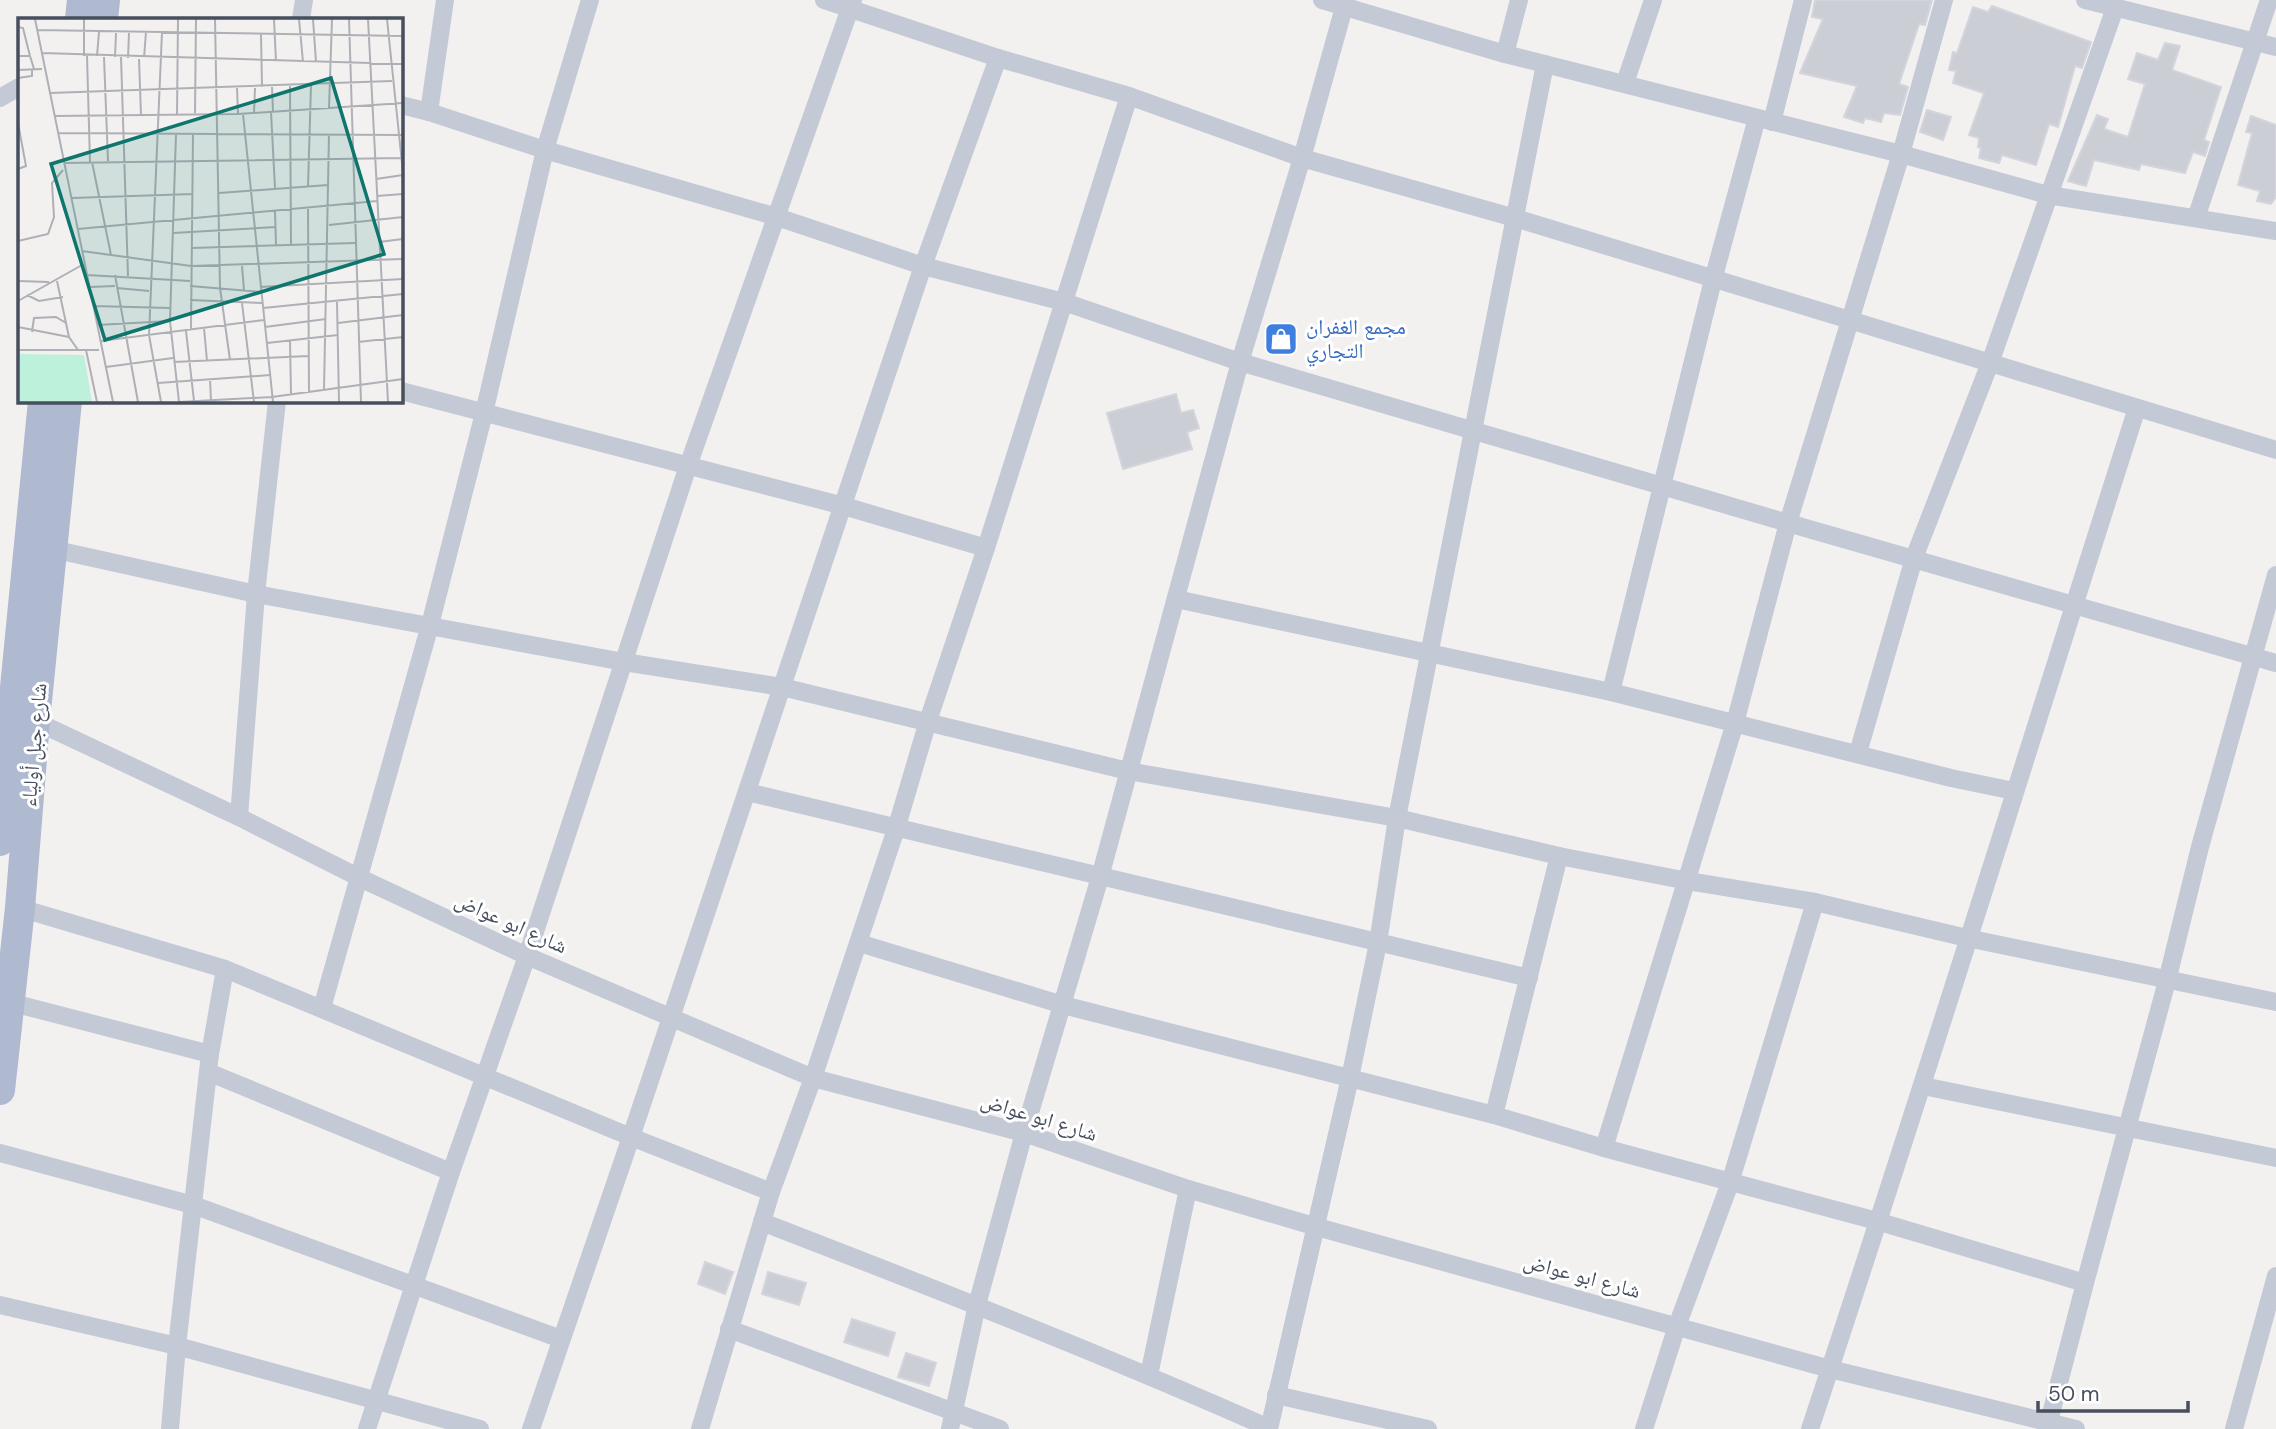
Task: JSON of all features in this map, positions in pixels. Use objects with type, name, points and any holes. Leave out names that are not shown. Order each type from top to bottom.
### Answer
[{"type":"main road","points":[[80,18],[82,0]]},
{"type":"main road","points":[[103,18],[105,0]]},
{"type":"main road","name":"شارع جبل أولياء","points":[[1,828],[43,402]]},
{"type":"main road","name":"شارع جبل أولياء","points":[[0,1090],[20,908],[35,721],[67,402]]},
{"type":"street","points":[[301,18],[304,0]]},
{"type":"street","points":[[429,112],[445,0]]},
{"type":"street","points":[[322,1008],[430,625],[484,413],[545,150],[590,0]]},
{"type":"street","points":[[824,0],[852,4],[998,58],[1129,96],[1302,158],[1515,218],[2276,450]]},
{"type":"street","points":[[1322,0],[1345,4],[1505,54],[1900,154],[2049,195],[2276,231]]},
{"type":"street","points":[[1505,54],[1520,0]]},
{"type":"street","points":[[1625,83],[1653,0]]},
{"type":"street","points":[[1611,692],[1713,280],[1803,0]]},
{"type":"street","points":[[1604,1148],[1735,723],[1788,523],[1944,0]]},
{"type":"street","points":[[2085,0],[2276,47]]},
{"type":"street","points":[[2196,218],[2269,0]]},
{"type":"street","points":[[367,1429],[412,1287],[527,956],[688,466],[852,4]]},
{"type":"street","points":[[951,1421],[977,1305],[1024,1133],[1100,877],[1240,362],[1345,4]]},
{"type":"street","points":[[1858,753],[1914,558],[1990,363],[2115,8]]},
{"type":"street","points":[[531,1429],[923,266],[998,58]]},
{"type":"street","points":[[762,1222],[1149,1375],[1269,1429],[1317,1227],[1378,943],[1397,818],[1428,653],[1545,64]]},
{"type":"street","points":[[0,98],[18,88]]},
{"type":"street","points":[[700,1429],[771,1192],[859,943],[1129,96]]},
{"type":"street","points":[[402,105],[777,217],[923,266],[1064,302],[1240,362],[2276,663]]},
{"type":"street","points":[[402,391],[844,506],[986,548]]},
{"type":"street","points":[[239,817],[256,594],[277,402]]},
{"type":"street","points":[[1810,1429],[1923,1086],[1967,938],[2137,408]]},
{"type":"street","points":[[52,549],[256,594],[624,662],[782,687],[1128,771],[1397,818],[1559,856],[1815,902],[1967,938],[2276,1002]]},
{"type":"street","points":[[2048,1426],[2167,981],[2200,847],[2276,575]]},
{"type":"street","points":[[1176,599],[1611,692],[1951,778],[2014,791]]},
{"type":"street","name":"شارع ابو عواض","points":[[35,721],[527,956],[813,1078],[1024,1133],[1188,1189],[1317,1227],[1830,1369],[2048,1426],[2076,1429]]},
{"type":"street","points":[[747,792],[1529,978]]},
{"type":"street","points":[[1494,1115],[1559,856]]},
{"type":"street","points":[[1644,1429],[1676,1326],[1730,1183],[1815,902]]},
{"type":"street","points":[[20,908],[225,969],[631,1138],[771,1192]]},
{"type":"street","points":[[859,943],[1063,1005],[1494,1115],[1730,1183],[1877,1221],[2085,1283]]},
{"type":"street","points":[[170,1429],[209,1063],[225,969]]},
{"type":"street","points":[[9,1002],[209,1063],[451,1172]]},
{"type":"street","points":[[1923,1086],[2276,1158]]},
{"type":"street","points":[[0,1153],[193,1205],[412,1287],[561,1339]]},
{"type":"street","points":[[1149,1375],[1188,1189]]},
{"type":"street","points":[[2234,1429],[2269,1325],[2276,1276]]},
{"type":"street","points":[[0,1305],[177,1346],[480,1429]]},
{"type":"street","points":[[729,1329],[951,1421],[1000,1429]]},
{"type":"street","points":[[1276,1395],[1428,1429]]},
{"type":"building","points":[[1815,0],[1932,0],[1925,25],[1919,24],[1899,84],[1908,87],[1900,115],[1884,113],[1881,122],[1865,118],[1863,123],[1844,117],[1857,86],[1800,73],[1823,19],[1812,17]]},
{"type":"building","points":[[1992,6],[2091,42],[2082,68],[2075,66],[2058,127],[2049,124],[2036,165],[2002,155],[1999,163],[1979,158],[1979,138],[1969,135],[1984,93],[1953,83],[1956,71],[1949,70],[1953,52],[1957,53],[1973,7],[1988,12]]},
{"type":"building","points":[[2165,43],[2180,46],[2172,70],[2221,87],[2204,140],[2209,142],[2205,156],[2193,152],[2185,173],[2141,164],[2139,170],[2094,160],[2086,186],[2068,181],[2097,115],[2108,119],[2104,129],[2128,137],[2145,84],[2128,79],[2137,53],[2158,60]]},
{"type":"building","points":[[1927,110],[1951,117],[1943,140],[1920,132]]},
{"type":"building","points":[[2251,116],[2276,125],[2276,197],[2271,204],[2257,201],[2260,191],[2238,185],[2252,133],[2246,132]]},
{"type":"building","points":[[1176,394],[1181,413],[1193,410],[1199,428],[1187,432],[1192,449],[1123,469],[1107,413]]},
{"type":"building","points":[[705,1262],[733,1272],[725,1294],[698,1284]]},
{"type":"building","points":[[768,1272],[806,1283],[799,1305],[762,1294]]},
{"type":"building","points":[[852,1319],[895,1333],[888,1356],[844,1342]]},
{"type":"building","points":[[906,1353],[936,1363],[929,1386],[898,1377]]},
{"type":"place","name":"مجمع الغفران التجاري","points":[[1281,339]]}]
